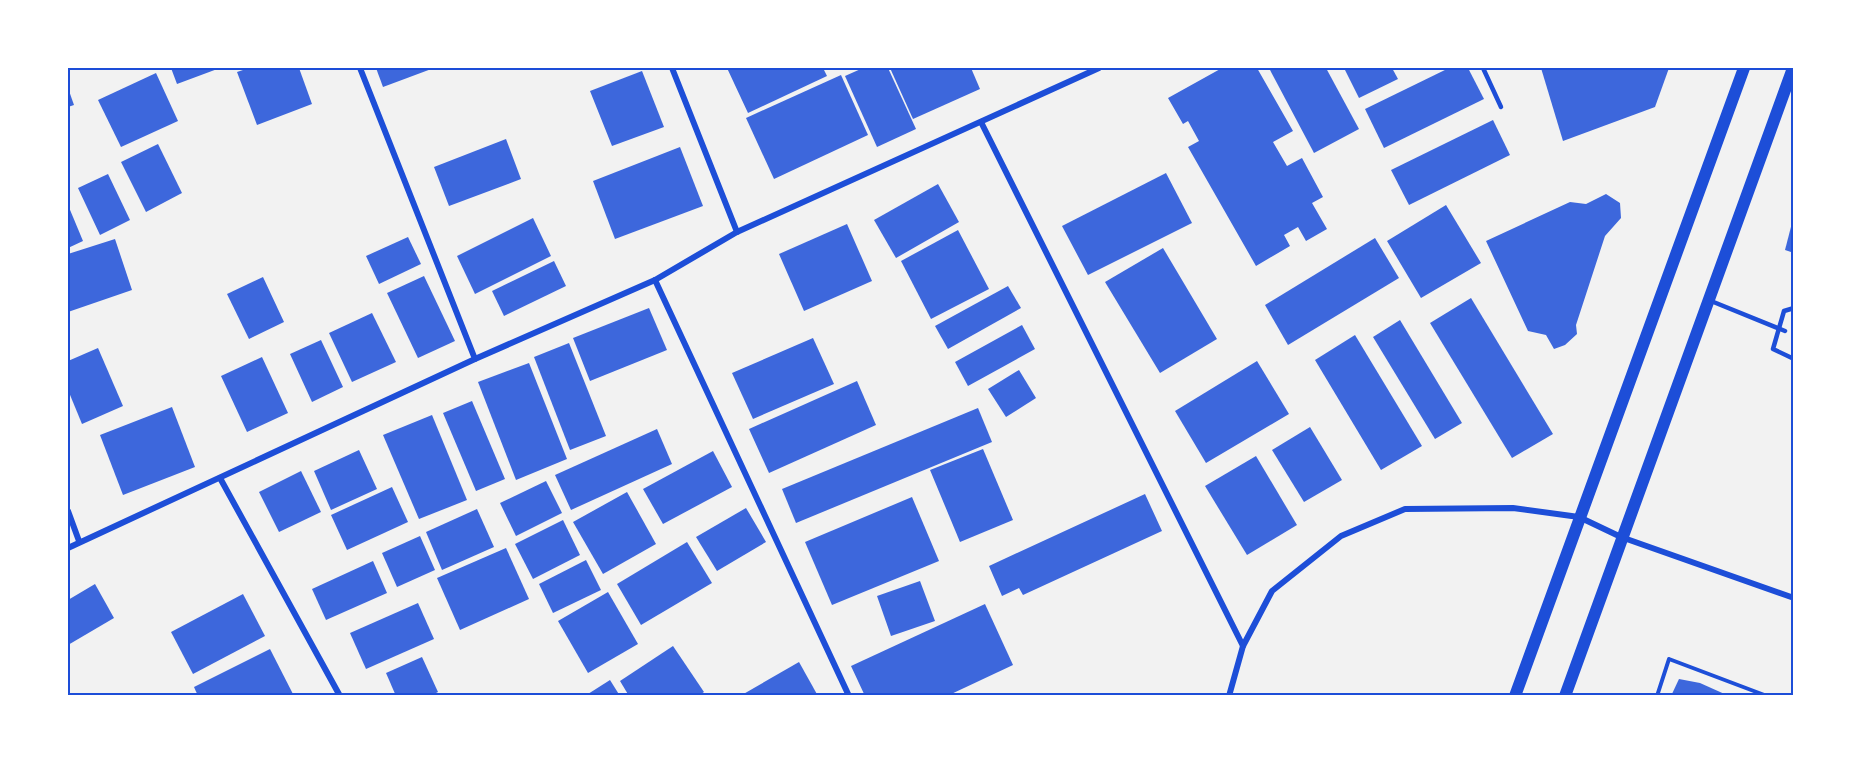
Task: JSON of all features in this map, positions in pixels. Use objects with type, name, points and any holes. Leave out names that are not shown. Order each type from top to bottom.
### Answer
[{"type":"main road","points":[[1515,696],[1744,68]]},
{"type":"main road","points":[[1564,696],[1793,68]]},
{"type":"street","points":[[360,68],[475,359]]},
{"type":"street","points":[[672,68],[737,232]]},
{"type":"street","points":[[68,548],[475,359],[655,280],[737,232],[981,122],[1082,71],[1099,68]]},
{"type":"street","points":[[981,122],[1244,646]]},
{"type":"street","points":[[655,280],[849,696]]},
{"type":"street","points":[[220,478],[340,696]]},
{"type":"street","points":[[1229,696],[1244,646],[1272,591],[1341,537],[1405,508],[1513,508],[1579,518],[1621,537],[1794,598]]},
{"type":"street","points":[[68,511],[79,541]]},
{"type":"lane","points":[[1483,68],[1501,107]]},
{"type":"lane","points":[[1708,300],[1785,331]]},
{"type":"lane","points":[[1794,308],[1784,311],[1774,351],[1794,359]]},
{"type":"lane","points":[[1774,317],[1782,319]]},
{"type":"lane","points":[[1769,336],[1776,339]]},
{"type":"path","points":[[1657,696],[1669,659],[1767,696]]},
{"type":"building","points":[[171,68],[220,68],[177,84]]},
{"type":"building","points":[[249,68],[299,68],[312,104],[257,125],[237,72]]},
{"type":"building","points":[[376,68],[434,68],[383,87]]},
{"type":"building","points":[[727,68],[823,68],[827,76],[748,113]]},
{"type":"building","points":[[863,68],[888,68],[916,129],[877,147],[845,76]]},
{"type":"building","points":[[890,68],[971,68],[980,89],[913,119]]},
{"type":"building","points":[[1222,68],[1257,68],[1293,131],[1273,142],[1287,166],[1302,158],[1323,197],[1312,203],[1327,229],[1306,241],[1298,227],[1284,235],[1290,246],[1256,266],[1188,147],[1199,141],[1188,121],[1183,124],[1168,98]]},
{"type":"building","points":[[1269,68],[1326,68],[1359,129],[1314,153]]},
{"type":"building","points":[[1344,68],[1392,68],[1398,79],[1359,98]]},
{"type":"building","points":[[1449,68],[1468,68],[1484,99],[1384,148],[1365,109]]},
{"type":"building","points":[[1541,68],[1669,68],[1655,107],[1563,141]]},
{"type":"building","points":[[642,71],[664,127],[612,146],[590,91]]},
{"type":"building","points":[[156,73],[178,121],[121,147],[98,100]]},
{"type":"building","points":[[841,75],[868,135],[774,179],[746,118]]},
{"type":"building","points":[[68,88],[74,105],[68,107]]},
{"type":"building","points":[[1493,120],[1510,155],[1409,205],[1391,170]]},
{"type":"building","points":[[506,139],[521,179],[449,206],[434,167]]},
{"type":"building","points":[[158,144],[182,193],[146,212],[121,162]]},
{"type":"building","points":[[680,147],[703,206],[615,239],[593,181]]},
{"type":"building","points":[[1166,173],[1192,223],[1088,275],[1062,226]]},
{"type":"building","points":[[108,174],[130,220],[100,235],[78,188]]},
{"type":"building","points":[[938,184],[959,222],[896,258],[874,220]]},
{"type":"building","points":[[1606,194],[1620,203],[1621,218],[1605,236],[1576,325],[1577,334],[1565,345],[1554,349],[1546,335],[1528,331],[1486,241],[1570,202],[1586,204]]},
{"type":"building","points":[[68,205],[83,241],[68,248]]},
{"type":"building","points":[[1446,205],[1481,263],[1421,298],[1387,241]]},
{"type":"building","points":[[533,218],[551,256],[475,294],[457,256]]},
{"type":"building","points":[[1794,219],[1794,253],[1785,250]]},
{"type":"building","points":[[847,224],[872,281],[804,311],[779,254]]},
{"type":"building","points":[[958,230],[989,289],[931,319],[901,261]]},
{"type":"building","points":[[408,237],[421,264],[379,284],[366,256]]},
{"type":"building","points":[[1375,238],[1399,278],[1288,345],[1265,305]]},
{"type":"building","points":[[115,239],[132,290],[68,312],[68,254]]},
{"type":"building","points":[[1163,248],[1217,339],[1160,373],[1105,282]]},
{"type":"building","points":[[554,261],[566,286],[504,316],[492,291]]},
{"type":"building","points":[[424,276],[455,341],[418,358],[387,293]]},
{"type":"building","points":[[263,277],[284,322],[249,339],[227,294]]},
{"type":"building","points":[[1008,286],[1021,308],[948,349],[935,326]]},
{"type":"building","points":[[1471,298],[1553,434],[1512,458],[1430,323]]},
{"type":"building","points":[[649,308],[667,350],[590,381],[573,338]]},
{"type":"building","points":[[372,313],[396,362],[352,382],[329,333]]},
{"type":"building","points":[[1400,320],[1462,423],[1435,439],[1373,337]]},
{"type":"building","points":[[1022,325],[1035,349],[968,386],[955,362]]},
{"type":"building","points":[[1355,335],[1422,446],[1381,470],[1315,360]]},
{"type":"building","points":[[813,338],[834,384],[753,419],[732,373]]},
{"type":"building","points":[[321,340],[343,387],[312,402],[290,354]]},
{"type":"building","points":[[569,343],[606,436],[570,450],[534,357]]},
{"type":"building","points":[[98,348],[123,406],[82,424],[68,390],[68,361]]},
{"type":"building","points":[[262,357],[288,413],[247,432],[221,376]]},
{"type":"building","points":[[1257,361],[1289,414],[1206,463],[1175,411]]},
{"type":"building","points":[[529,363],[567,459],[516,480],[478,382]]},
{"type":"building","points":[[1019,370],[1036,398],[1006,417],[988,389]]},
{"type":"building","points":[[857,381],[876,425],[769,473],[749,429]]},
{"type":"building","points":[[472,401],[505,479],[476,491],[443,413]]},
{"type":"building","points":[[172,407],[195,467],[123,495],[100,435]]},
{"type":"building","points":[[978,408],[992,442],[796,523],[782,489]]},
{"type":"building","points":[[432,415],[467,500],[419,519],[383,435]]},
{"type":"building","points":[[1310,427],[1342,480],[1304,502],[1272,450]]},
{"type":"building","points":[[657,429],[672,464],[571,510],[555,475]]},
{"type":"building","points":[[983,449],[1013,520],[960,542],[930,470]]},
{"type":"building","points":[[359,450],[377,489],[331,510],[314,471]]},
{"type":"building","points":[[713,451],[732,487],[663,524],[643,489]]},
{"type":"building","points":[[1256,456],[1297,525],[1247,555],[1205,486]]},
{"type":"building","points":[[301,471],[321,512],[279,532],[259,492]]},
{"type":"building","points":[[546,481],[562,513],[516,536],[500,503]]},
{"type":"building","points":[[392,487],[408,522],[347,550],[331,515]]},
{"type":"building","points":[[627,492],[656,544],[603,574],[573,522]]},
{"type":"building","points":[[1145,494],[1162,531],[1023,595],[1019,588],[1002,596],[989,566]]},
{"type":"building","points":[[912,497],[939,561],[832,605],[805,542]]},
{"type":"building","points":[[746,508],[766,542],[717,571],[696,537]]},
{"type":"building","points":[[477,509],[494,547],[442,570],[426,532]]},
{"type":"building","points":[[563,520],[580,555],[533,579],[515,544]]},
{"type":"building","points":[[420,536],[435,570],[397,587],[382,553]]},
{"type":"building","points":[[687,542],[712,583],[641,625],[617,584]]},
{"type":"building","points":[[506,548],[529,599],[460,630],[437,578]]},
{"type":"building","points":[[586,560],[601,590],[553,613],[539,584]]},
{"type":"building","points":[[373,561],[387,593],[326,620],[312,589]]},
{"type":"building","points":[[920,581],[935,621],[891,636],[877,596]]},
{"type":"building","points":[[95,584],[114,618],[68,645],[68,600]]},
{"type":"building","points":[[608,592],[638,644],[588,673],[558,621]]},
{"type":"building","points":[[243,594],[265,636],[193,674],[171,632]]},
{"type":"building","points":[[418,603],[434,639],[366,669],[350,633]]},
{"type":"building","points":[[985,604],[1013,665],[947,696],[865,696],[851,666]]},
{"type":"building","points":[[673,646],[704,692],[698,696],[629,696],[620,681]]},
{"type":"building","points":[[270,649],[294,696],[198,696],[194,687]]},
{"type":"building","points":[[422,657],[438,692],[430,696],[396,696],[386,673]]},
{"type":"building","points":[[799,662],[818,696],[740,696]]},
{"type":"building","points":[[1679,679],[1700,683],[1729,696],[1671,696]]},
{"type":"building","points":[[610,680],[620,696],[589,696],[588,694]]}]
